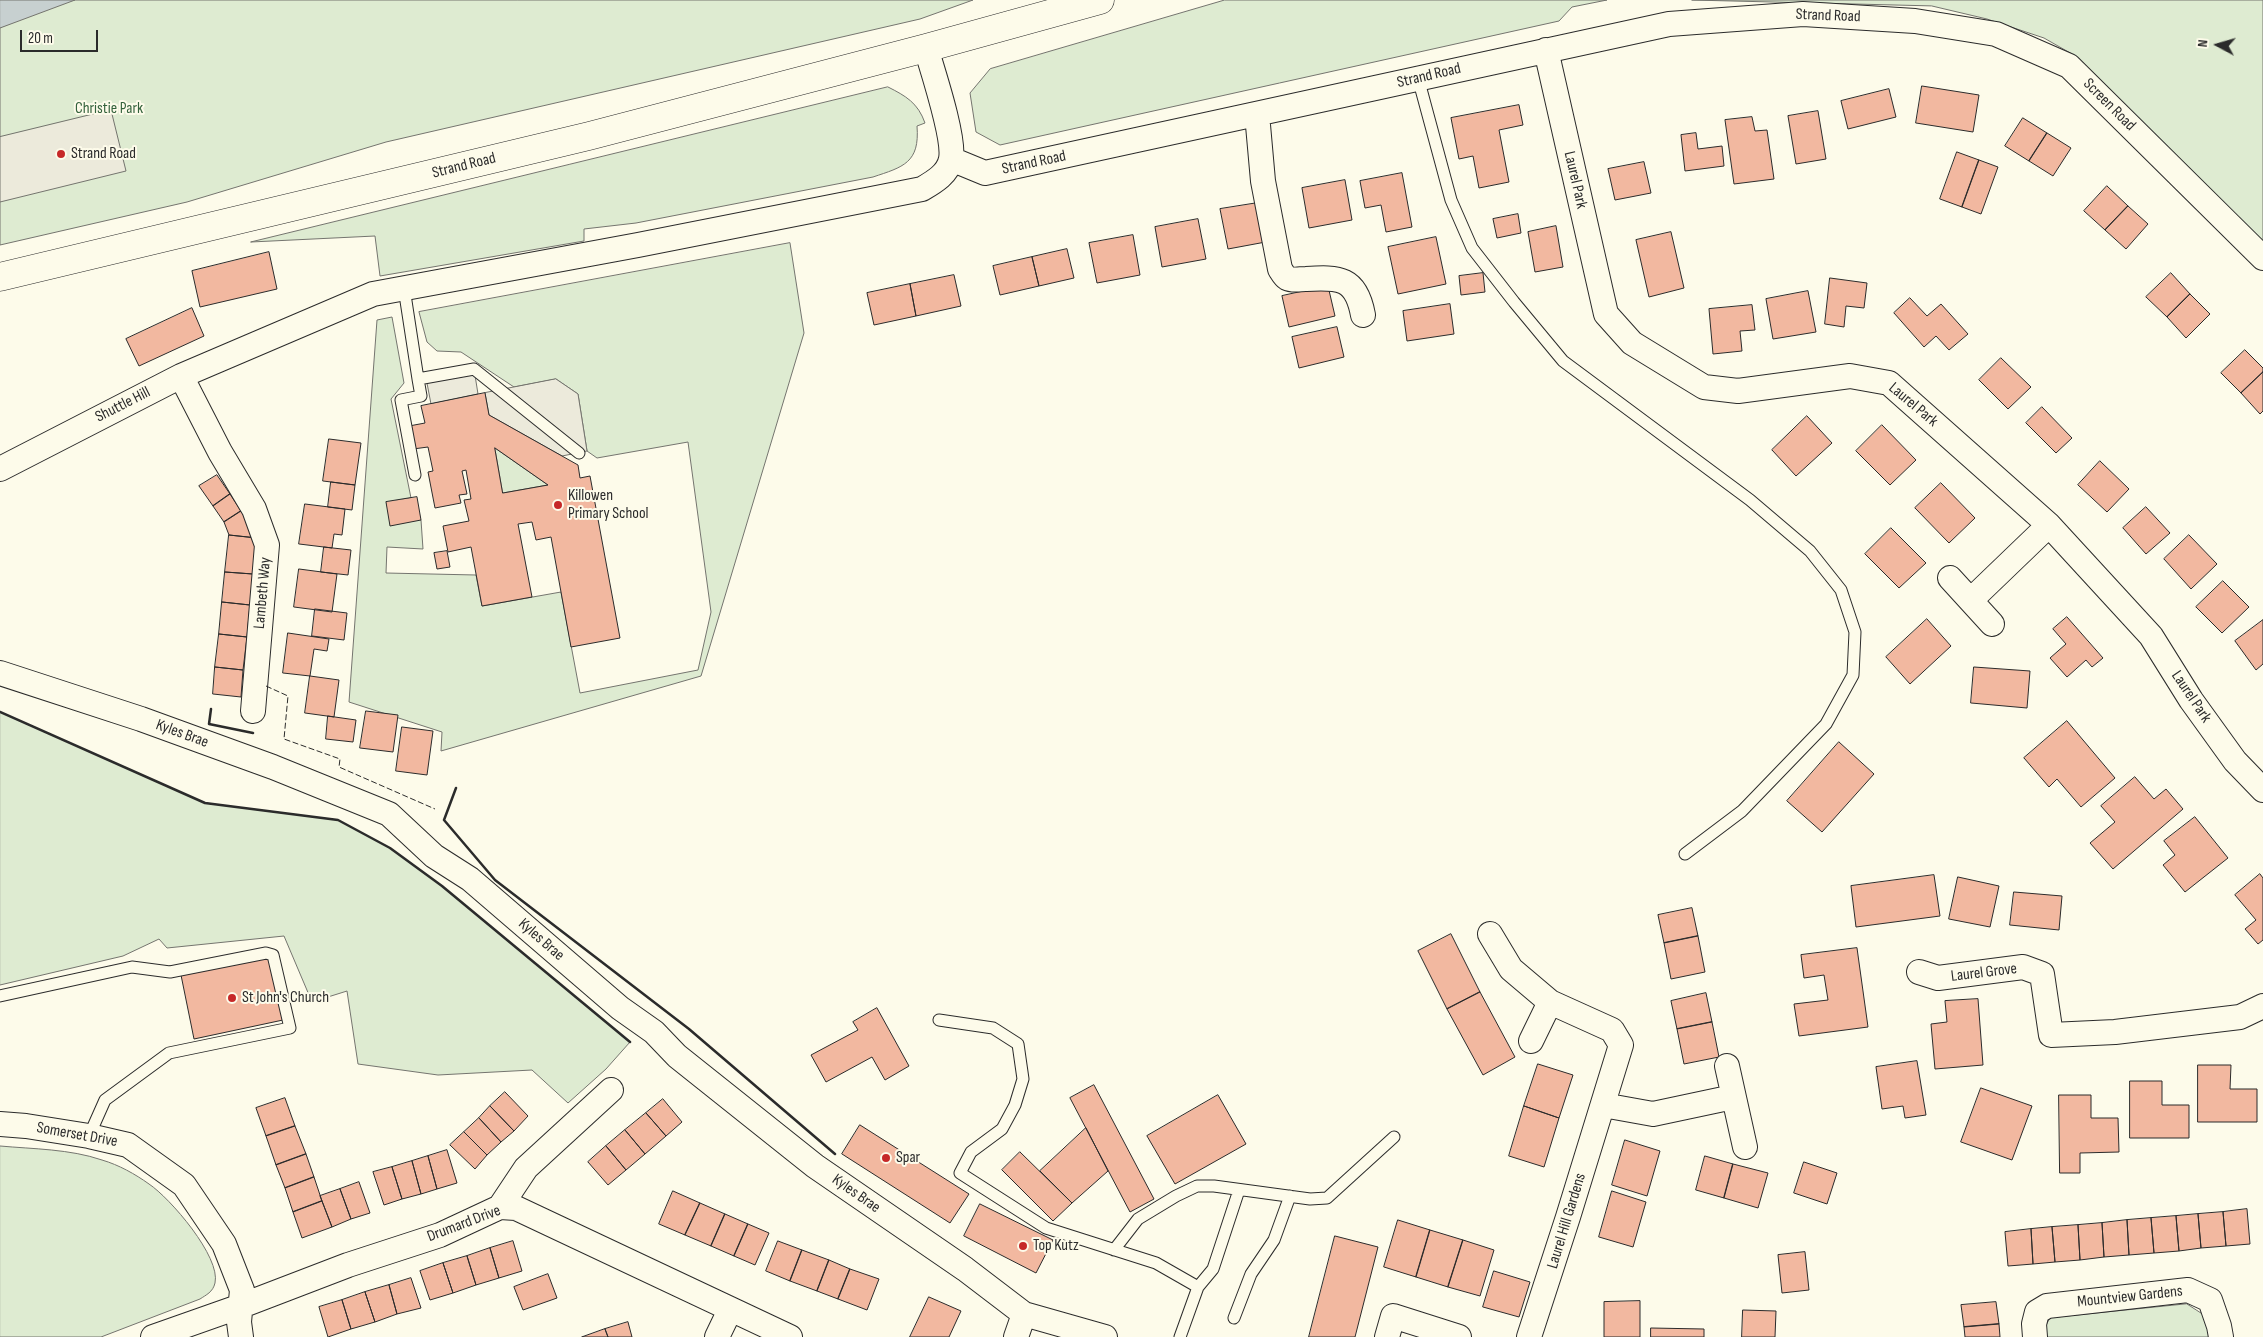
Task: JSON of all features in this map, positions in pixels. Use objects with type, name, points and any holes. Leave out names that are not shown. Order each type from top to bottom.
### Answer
[{"type":"main road","name":"Strand Road","points":[[0,277],[589,136],[926,48],[1100,0]]},
{"type":"street","name":"Strand Road","points":[[951,159],[985,173],[1669,24],[1803,14],[1914,21]]},
{"type":"street","name":"Screen Road","points":[[1914,21],[1996,34],[2069,66],[2263,258]]},
{"type":"street","points":[[404,288],[922,189],[939,180],[951,159],[949,134],[926,48]]},
{"type":"street","name":"Laurel Park","points":[[1546,50],[1606,314],[1632,343],[1704,387],[1738,391],[1850,376],[1889,383],[2049,525],[2151,636],[2235,760],[2263,790]]},
{"type":"street","points":[[1257,114],[1263,182],[1280,268],[1286,277],[1294,280],[1339,278],[1351,287],[1356,294],[1360,301],[1363,315]]},
{"type":"street","name":"Shuttle Hill","points":[[0,469],[181,376],[373,294],[404,288]]},
{"type":"street","name":"Lambeth Way","points":[[181,376],[220,452],[254,509],[267,545],[253,711]]},
{"type":"street","points":[[1971,600],[2049,525]]},
{"type":"street","points":[[1950,578],[1992,624]]},
{"type":"street","name":"Kyles Brae","points":[[0,673],[132,716],[292,773],[389,814],[434,856],[470,879],[620,1008],[654,1032],[677,1056],[815,1166],[965,1270],[1024,1314]]},
{"type":"street","name":"Laurel Hill Gardens","points":[[1490,934],[1511,969],[1550,1002],[1612,1030],[1620,1045],[1603,1105],[1529,1337]]},
{"type":"street","name":"Laurel Grove","points":[[1919,972],[1938,978],[2023,967],[2042,974],[2051,1036],[2115,1032],[2240,1017],[2263,1006]]},
{"type":"street","points":[[1532,1041],[1550,1002]]},
{"type":"street","points":[[1727,1066],[1745,1147]]},
{"type":"street","points":[[500,1207],[526,1168],[611,1090]]},
{"type":"street","points":[[1603,1105],[1653,1114],[1733,1097]]},
{"type":"street","name":"Somerset Drive","points":[[0,1124],[89,1136],[128,1145],[184,1185],[224,1244],[242,1290],[241,1306]]},
{"type":"street","name":"Drumard Drive","points":[[153,1337],[348,1265],[440,1234],[500,1207],[516,1208],[790,1337]]},
{"type":"street","name":"Mountview Gardens","points":[[2035,1337],[2034,1324],[2037,1312],[2047,1306],[2188,1290],[2210,1300],[2220,1326],[2220,1337]]},
{"type":"street","points":[[241,1306],[239,1322],[241,1337]]},
{"type":"street","points":[[717,1337],[730,1310]]},
{"type":"street","points":[[1016,1337],[1024,1314],[1106,1337]]},
{"type":"street","points":[[1387,1337],[1393,1316],[1459,1337]]},
{"type":"lane","points":[[1418,78],[1451,200],[1472,248],[1514,302],[1563,361],[1750,500],[1810,551],[1841,590],[1855,632],[1853,675],[1826,724],[1742,811],[1685,854]]},
{"type":"lane","points":[[404,288],[420,396],[401,400],[415,475]]},
{"type":"lane","points":[[418,380],[474,369],[579,453]]},
{"type":"lane","points":[[0,996],[132,967],[170,972],[266,953],[273,955],[290,1028],[169,1053],[105,1100],[89,1136]]},
{"type":"lane","points":[[939,1020],[993,1028],[1018,1044],[1024,1079],[1015,1105],[1002,1129],[971,1152],[960,1173],[1046,1228],[1156,1263],[1198,1287]]},
{"type":"lane","points":[[1114,1250],[1138,1219],[1176,1196],[1197,1186],[1310,1199],[1327,1198],[1394,1137]]},
{"type":"lane","points":[[1180,1337],[1198,1287],[1212,1269],[1239,1190]]},
{"type":"lane","points":[[1234,1318],[1251,1274],[1274,1240],[1290,1196]]},
{"type":"green space","name":"Christie Park","points":[[63,0],[973,0],[920,19],[386,142],[187,202],[0,245],[0,28]]},
{"type":"green space","points":[[1225,0],[1607,0],[1572,7],[1559,21],[1000,145],[976,132],[970,93],[990,69]]},
{"type":"green space","points":[[1692,0],[2263,0],[2263,242],[2072,54],[2044,38],[1987,19],[1932,6]]},
{"type":"green space","points":[[888,87],[911,101],[919,110],[925,123],[917,126],[916,148],[907,162],[893,170],[873,177],[636,223],[584,229],[584,241],[380,276],[375,236],[251,242]]},
{"type":"green space","points":[[790,243],[804,333],[701,676],[441,751],[442,732],[349,702],[377,320],[392,317],[404,383],[391,399],[411,498],[386,503],[421,520],[423,549],[387,547],[386,573],[476,575],[482,606],[561,592],[580,693],[698,670],[711,612],[688,442],[597,458],[587,451],[578,394],[556,379],[514,387],[461,352],[437,351],[427,342],[419,312]]},
{"type":"green space","points":[[495,448],[548,485],[503,493]]},
{"type":"green space","points":[[0,712],[205,803],[338,820],[390,848],[442,886],[630,1042],[606,1069],[568,1103],[532,1070],[438,1075],[358,1064],[347,991],[312,1002],[284,936],[167,948],[159,939],[123,956],[0,985]]},
{"type":"green space","points":[[0,1146],[51,1150],[90,1156],[121,1167],[144,1180],[158,1191],[181,1215],[202,1244],[215,1272],[213,1289],[200,1299],[101,1337],[0,1337]]},
{"type":"green space","points":[[2187,1304],[2204,1315],[2211,1337],[2043,1337],[2042,1332],[2050,1318]]},
{"type":"shaded area","points":[[0,0],[75,0],[0,28]]},
{"type":"shaded area","name":"Strand Road","points":[[111,110],[126,171],[0,202],[0,137]]},
{"type":"shaded area","points":[[474,369],[478,394],[431,404],[426,378]]},
{"type":"shaded area","points":[[556,379],[578,394],[587,451],[562,456],[489,415],[485,393]]},
{"type":"building","points":[[1922,86],[1979,95],[1973,132],[1916,123]]},
{"type":"building","points":[[1889,89],[1896,117],[1848,129],[1841,101]]},
{"type":"building","points":[[1519,105],[1523,125],[1499,130],[1509,182],[1479,188],[1473,156],[1459,159],[1451,118]]},
{"type":"building","points":[[1818,111],[1826,159],[1796,164],[1788,116]]},
{"type":"building","points":[[1752,117],[1755,131],[1767,130],[1774,179],[1734,184],[1725,120]]},
{"type":"building","points":[[2023,118],[2047,133],[2029,161],[2005,146]]},
{"type":"building","points":[[1696,133],[1698,149],[1722,146],[1724,166],[1685,171],[1681,135]]},
{"type":"building","points":[[2047,133],[2071,148],[2053,176],[2029,161]]},
{"type":"building","points":[[1957,152],[1979,160],[1962,207],[1940,199]]},
{"type":"building","points":[[1979,160],[1998,167],[1981,214],[1962,207]]},
{"type":"building","points":[[1644,162],[1651,193],[1615,200],[1608,169]]},
{"type":"building","points":[[1402,173],[1412,227],[1386,232],[1381,205],[1365,208],[1360,181]]},
{"type":"building","points":[[1345,180],[1352,220],[1309,228],[1302,188]]},
{"type":"building","points":[[2107,186],[2128,206],[2105,230],[2084,211]]},
{"type":"building","points":[[1264,202],[1271,241],[1228,249],[1220,209]]},
{"type":"building","points":[[2128,206],[2148,224],[2126,249],[2105,230]]},
{"type":"building","points":[[1518,214],[1521,233],[1497,238],[1493,219]]},
{"type":"building","points":[[1198,219],[1206,259],[1162,267],[1155,227]]},
{"type":"building","points":[[1556,226],[1563,267],[1535,272],[1528,232]]},
{"type":"building","points":[[1671,232],[1684,288],[1649,297],[1636,240]]},
{"type":"building","points":[[1133,235],[1140,275],[1097,283],[1089,243]]},
{"type":"building","points":[[1436,237],[1446,284],[1398,294],[1388,247]]},
{"type":"building","points":[[1067,249],[1074,278],[1039,286],[1032,257]]},
{"type":"building","points":[[269,252],[277,289],[200,307],[192,271]]},
{"type":"building","points":[[1032,257],[1039,286],[1000,295],[993,266]]},
{"type":"building","points":[[1483,273],[1485,292],[1461,295],[1459,276]]},
{"type":"building","points":[[2171,273],[2190,294],[2167,317],[2146,297]]},
{"type":"building","points":[[954,275],[961,306],[916,316],[910,284]]},
{"type":"building","points":[[1830,278],[1867,283],[1864,308],[1846,306],[1844,327],[1825,324]]},
{"type":"building","points":[[910,284],[916,316],[874,325],[867,293]]},
{"type":"building","points":[[1328,286],[1335,316],[1289,327],[1282,296]]},
{"type":"building","points":[[1808,291],[1816,332],[1773,339],[1766,299]]},
{"type":"building","points":[[2190,294],[2210,314],[2186,338],[2167,317]]},
{"type":"building","points":[[1910,298],[1927,316],[1941,304],[1968,334],[1949,350],[1936,336],[1924,347],[1894,313]]},
{"type":"building","points":[[1450,304],[1454,334],[1407,341],[1403,311]]},
{"type":"building","points":[[1752,305],[1755,330],[1740,331],[1742,351],[1713,354],[1709,309]]},
{"type":"building","points":[[192,308],[204,336],[139,366],[126,339]]},
{"type":"building","points":[[1337,327],[1344,357],[1299,368],[1292,337]]},
{"type":"building","points":[[2245,350],[2263,368],[2263,372],[2241,393],[2221,373]]},
{"type":"building","points":[[2001,358],[2031,387],[2008,409],[1979,380]]},
{"type":"building","points":[[2263,372],[2263,411],[2260,414],[2241,393]]},
{"type":"building","points":[[485,393],[489,415],[578,465],[580,478],[590,476],[620,638],[571,647],[551,537],[536,540],[532,522],[518,524],[532,597],[482,606],[471,547],[448,552],[443,526],[469,521],[464,500],[471,499],[466,470],[462,471],[467,494],[459,495],[461,503],[435,508],[428,472],[433,471],[428,447],[413,449],[409,426],[425,423],[421,406]],"holes":[[[495,448],[548,485],[503,493]]]},
{"type":"building","points":[[2042,407],[2072,438],[2056,453],[2026,423]]},
{"type":"building","points":[[1807,416],[1832,443],[1796,476],[1772,450]]},
{"type":"building","points":[[1882,425],[1916,460],[1890,485],[1856,451]]},
{"type":"building","points":[[329,439],[361,443],[355,485],[323,481]]},
{"type":"building","points":[[2100,461],[2129,489],[2107,512],[2078,485]]},
{"type":"building","points":[[217,475],[230,494],[213,506],[199,486]]},
{"type":"building","points":[[331,482],[355,485],[352,510],[328,507]]},
{"type":"building","points":[[1941,483],[1975,518],[1949,543],[1915,508]]},
{"type":"building","points":[[230,494],[241,511],[224,522],[213,506]]},
{"type":"building","points":[[417,497],[421,520],[390,526],[386,502]]},
{"type":"building","points":[[305,504],[345,509],[342,535],[334,534],[332,548],[299,544]]},
{"type":"building","points":[[2146,507],[2170,533],[2146,554],[2123,528]]},
{"type":"building","points":[[241,511],[257,538],[229,535],[224,522]]},
{"type":"building","points":[[1891,528],[1926,563],[1899,588],[1865,554]]},
{"type":"building","points":[[229,535],[257,538],[253,574],[225,572]]},
{"type":"building","points":[[2189,535],[2217,564],[2191,589],[2164,559]]},
{"type":"building","points":[[324,547],[351,550],[348,575],[321,572]]},
{"type":"building","points":[[447,551],[450,567],[437,569],[434,553]]},
{"type":"building","points":[[299,569],[337,574],[332,612],[294,607]]},
{"type":"building","points":[[225,572],[253,574],[250,605],[222,602]]},
{"type":"building","points":[[2223,581],[2249,607],[2222,633],[2196,607]]},
{"type":"building","points":[[222,602],[250,605],[247,637],[219,634]]},
{"type":"building","points":[[315,609],[347,613],[344,640],[312,636]]},
{"type":"building","points":[[2067,617],[2103,658],[2092,667],[2086,660],[2067,677],[2050,658],[2066,644],[2053,629]]},
{"type":"building","points":[[1927,619],[1951,646],[1910,684],[1886,657]]},
{"type":"building","points":[[2263,620],[2263,664],[2256,670],[2235,641]]},
{"type":"building","points":[[288,633],[329,639],[327,651],[314,649],[310,676],[283,673]]},
{"type":"building","points":[[219,634],[247,637],[243,670],[215,667]]},
{"type":"building","points":[[215,667],[243,670],[241,697],[213,694]]},
{"type":"building","points":[[1974,667],[2030,671],[2027,708],[1971,703]]},
{"type":"building","points":[[310,676],[339,680],[334,717],[305,713]]},
{"type":"building","points":[[366,711],[398,715],[393,752],[360,748]]},
{"type":"building","points":[[328,716],[356,720],[353,742],[326,739]]},
{"type":"building","points":[[2067,721],[2115,778],[2081,807],[2057,779],[2049,787],[2024,758]]},
{"type":"building","points":[[402,727],[433,731],[427,775],[396,771]]},
{"type":"building","points":[[1839,742],[1874,774],[1822,832],[1787,801]]},
{"type":"building","points":[[2135,777],[2154,799],[2166,789],[2183,809],[2113,869],[2090,843],[2115,822],[2101,806]]},
{"type":"building","points":[[2195,817],[2228,858],[2185,892],[2163,865],[2175,855],[2164,841]]},
{"type":"building","points":[[2260,874],[2263,878],[2263,940],[2258,944],[2245,929],[2256,920],[2235,895]]},
{"type":"building","points":[[1934,875],[1940,916],[1856,927],[1851,886]]},
{"type":"building","points":[[1958,877],[1999,886],[1990,927],[1949,919]]},
{"type":"building","points":[[2014,892],[2062,896],[2059,930],[2010,925]]},
{"type":"building","points":[[1692,908],[1698,936],[1664,943],[1658,915]]},
{"type":"building","points":[[1451,934],[1480,992],[1447,1009],[1418,951]]},
{"type":"building","points":[[1698,936],[1705,972],[1671,979],[1664,943]]},
{"type":"building","points":[[1857,948],[1868,1027],[1799,1036],[1794,1004],[1828,1000],[1824,975],[1804,978],[1801,955]]},
{"type":"building","name":"St John's Church","points":[[270,957],[283,1020],[194,1039],[181,975]]},
{"type":"building","points":[[1480,992],[1515,1057],[1483,1075],[1447,1009]]},
{"type":"building","points":[[1706,993],[1712,1022],[1677,1029],[1671,1001]]},
{"type":"building","points":[[1978,999],[1983,1065],[1935,1069],[1931,1024],[1947,1022],[1945,1001]]},
{"type":"building","points":[[877,1008],[909,1066],[885,1080],[872,1057],[826,1082],[811,1055],[858,1030],[853,1022]]},
{"type":"building","points":[[1712,1022],[1719,1057],[1684,1064],[1677,1029]]},
{"type":"building","points":[[1917,1061],[1926,1115],[1905,1118],[1903,1106],[1882,1109],[1876,1067]]},
{"type":"building","points":[[1538,1064],[1573,1075],[1559,1118],[1524,1106]]},
{"type":"building","points":[[2198,1065],[2231,1065],[2230,1089],[2257,1089],[2257,1122],[2198,1122]]},
{"type":"building","points":[[2130,1081],[2162,1081],[2162,1105],[2189,1105],[2189,1138],[2130,1138]]},
{"type":"building","points":[[1094,1085],[1154,1199],[1130,1212],[1070,1098]]},
{"type":"building","points":[[1981,1088],[2032,1106],[2012,1160],[1961,1142]]},
{"type":"building","points":[[505,1092],[528,1116],[514,1131],[490,1106]]},
{"type":"building","points":[[1218,1095],[1246,1144],[1175,1184],[1147,1136]]},
{"type":"building","points":[[2059,1095],[2091,1095],[2091,1118],[2118,1118],[2119,1152],[2080,1153],[2080,1173],[2060,1173]]},
{"type":"building","points":[[285,1098],[295,1126],[266,1136],[256,1108]]},
{"type":"building","points":[[663,1099],[682,1122],[666,1136],[646,1113]]},
{"type":"building","points":[[490,1106],[514,1131],[501,1142],[479,1118]]},
{"type":"building","points":[[1524,1106],[1559,1118],[1544,1167],[1509,1156]]},
{"type":"building","points":[[646,1113],[666,1136],[645,1154],[625,1130]]},
{"type":"building","points":[[479,1118],[501,1142],[487,1155],[464,1132]]},
{"type":"building","points":[[860,1125],[969,1194],[950,1223],[842,1154]]},
{"type":"building","points":[[295,1126],[306,1154],[276,1165],[266,1136]]},
{"type":"building","points":[[1086,1128],[1108,1171],[1072,1203],[1040,1171]]},
{"type":"building","points":[[625,1130],[645,1154],[626,1170],[606,1146]]},
{"type":"building","points":[[464,1132],[487,1155],[475,1169],[450,1145]]},
{"type":"building","points":[[1625,1140],[1660,1151],[1647,1196],[1612,1185]]},
{"type":"building","points":[[606,1146],[626,1170],[608,1185],[588,1162]]},
{"type":"building","points":[[447,1150],[457,1183],[437,1189],[428,1156]]},
{"type":"building","points":[[1020,1152],[1072,1203],[1053,1221],[1002,1170]]},
{"type":"building","points":[[306,1154],[314,1177],[285,1188],[276,1165]]},
{"type":"building","points":[[428,1156],[437,1189],[421,1194],[412,1161]]},
{"type":"building","points":[[1705,1156],[1733,1164],[1724,1198],[1696,1190]]},
{"type":"building","points":[[412,1161],[421,1194],[402,1199],[392,1167]]},
{"type":"building","points":[[1804,1162],[1837,1173],[1827,1204],[1794,1193]]},
{"type":"building","points":[[1733,1164],[1768,1173],[1758,1208],[1724,1198]]},
{"type":"building","points":[[392,1167],[402,1199],[384,1205],[373,1172]]},
{"type":"building","points":[[314,1177],[322,1201],[293,1212],[285,1188]]},
{"type":"building","points":[[359,1182],[370,1213],[351,1219],[340,1189]]},
{"type":"building","points":[[340,1189],[351,1219],[332,1227],[320,1196]]},
{"type":"building","points":[[673,1191],[700,1203],[685,1235],[659,1224]]},
{"type":"building","points":[[1612,1191],[1646,1202],[1633,1247],[1599,1237]]},
{"type":"building","points":[[322,1201],[332,1227],[302,1238],[293,1212]]},
{"type":"building","points":[[700,1203],[725,1214],[711,1246],[685,1235]]},
{"type":"building","points":[[980,1204],[1053,1240],[1036,1273],[964,1236]]},
{"type":"building","points":[[2247,1209],[2250,1244],[2226,1246],[2223,1212]]},
{"type":"building","points":[[2223,1212],[2226,1246],[2201,1248],[2198,1214]]},
{"type":"building","points":[[725,1214],[748,1224],[734,1256],[711,1246]]},
{"type":"building","points":[[2198,1214],[2201,1248],[2179,1251],[2176,1216]]},
{"type":"building","points":[[2176,1216],[2179,1251],[2154,1253],[2151,1218]]},
{"type":"building","points":[[2151,1218],[2154,1253],[2129,1255],[2127,1220]]},
{"type":"building","points":[[1398,1220],[1430,1230],[1416,1277],[1384,1267]]},
{"type":"building","points":[[2127,1220],[2129,1255],[2104,1257],[2102,1223]]},
{"type":"building","points":[[2102,1223],[2104,1257],[2080,1260],[2078,1225]]},
{"type":"building","points":[[748,1224],[769,1233],[755,1265],[734,1256]]},
{"type":"building","points":[[2078,1225],[2080,1260],[2055,1262],[2052,1227]]},
{"type":"building","points":[[2052,1227],[2055,1262],[2033,1264],[2031,1229]]},
{"type":"building","points":[[2031,1229],[2033,1264],[2008,1266],[2005,1232]]},
{"type":"building","points":[[1430,1230],[1463,1240],[1448,1287],[1416,1277]]},
{"type":"building","points":[[1335,1236],[1378,1247],[1355,1337],[1309,1337]]},
{"type":"building","points":[[1463,1240],[1494,1250],[1480,1296],[1448,1287]]},
{"type":"building","points":[[513,1241],[522,1271],[499,1278],[490,1248]]},
{"type":"building","points":[[778,1241],[802,1250],[790,1281],[766,1271]]},
{"type":"building","points":[[490,1248],[499,1278],[476,1285],[467,1256]]},
{"type":"building","points":[[802,1250],[829,1260],[817,1291],[790,1281]]},
{"type":"building","points":[[1805,1252],[1809,1290],[1782,1293],[1778,1255]]},
{"type":"building","points":[[467,1256],[476,1285],[453,1293],[443,1263]]},
{"type":"building","points":[[829,1260],[850,1269],[838,1299],[817,1291]]},
{"type":"building","points":[[443,1263],[453,1293],[430,1300],[420,1271]]},
{"type":"building","points":[[850,1269],[879,1279],[867,1310],[838,1299]]},
{"type":"building","points":[[1494,1271],[1530,1282],[1519,1317],[1483,1307]]},
{"type":"building","points":[[548,1274],[557,1298],[523,1310],[514,1287]]},
{"type":"building","points":[[411,1278],[421,1308],[397,1314],[389,1285]]},
{"type":"building","points":[[389,1285],[397,1314],[375,1322],[365,1292]]},
{"type":"building","points":[[365,1292],[375,1322],[351,1329],[342,1300]]},
{"type":"building","points":[[929,1297],[961,1311],[949,1337],[910,1337]]},
{"type":"building","points":[[342,1300],[351,1329],[328,1337],[319,1307]]},
{"type":"building","points":[[1640,1301],[1640,1337],[1604,1337],[1604,1302]]},
{"type":"building","points":[[1996,1302],[1999,1324],[1964,1327],[1961,1305]]},
{"type":"building","points":[[1743,1310],[1776,1311],[1775,1337],[1742,1337]]},
{"type":"building","points":[[628,1322],[632,1337],[608,1337],[605,1329]]},
{"type":"building","points":[[1999,1324],[2000,1337],[1965,1337],[1964,1327]]},
{"type":"building","points":[[1651,1328],[1704,1329],[1704,1337],[1651,1337]]},
{"type":"building","points":[[605,1329],[608,1337],[582,1337]]},
{"type":"fence","points":[[266,686],[288,696],[284,739],[340,759],[339,767],[435,809]]},
{"type":"wall","points":[[211,709],[209,724],[253,733]]},
{"type":"wall","points":[[0,712],[205,803],[338,820],[390,848],[442,886],[630,1042]]},
{"type":"wall","points":[[456,788],[444,820],[495,880],[689,1029],[835,1154]]},
{"type":"place","name":"Strand Road","points":[[61,154]]},
{"type":"place","name":"Killowen Primary School","points":[[558,505]]},
{"type":"place","name":"St John's Church","points":[[232,998]]},
{"type":"place","name":"Spar","points":[[886,1158]]},
{"type":"place","name":"Top Kutz","points":[[1023,1246]]}]
